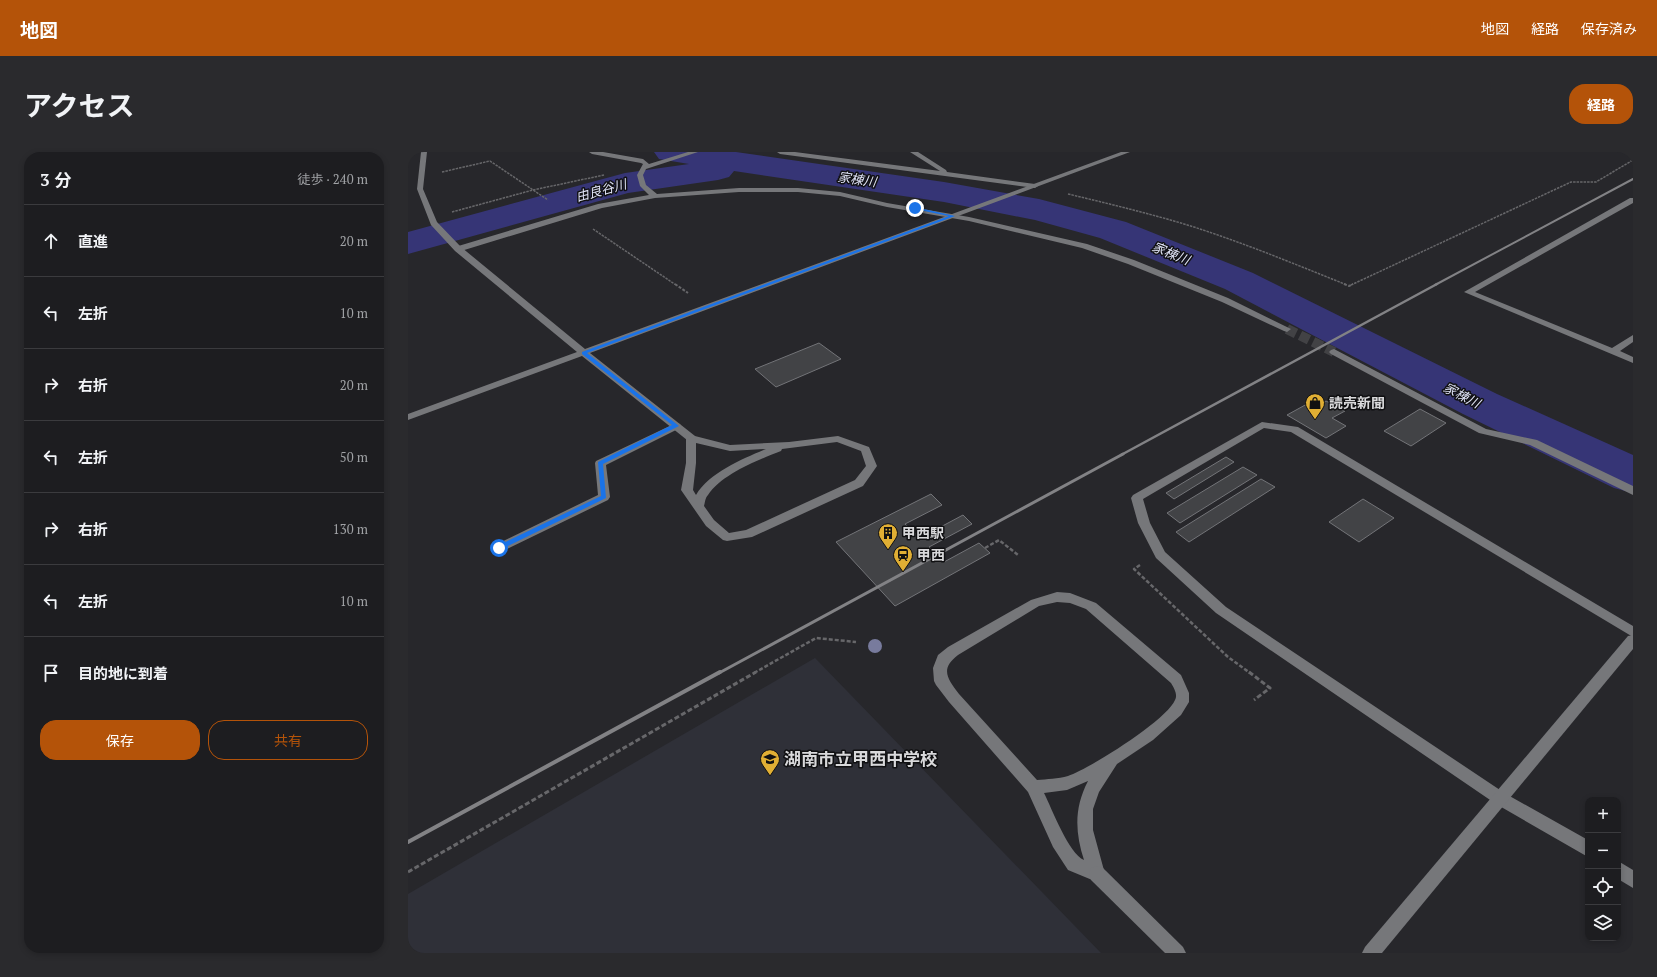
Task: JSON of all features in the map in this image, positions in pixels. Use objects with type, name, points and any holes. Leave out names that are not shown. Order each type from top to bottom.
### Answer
[{"type":"street","points":[[424,152],[420,189],[434,223],[458,248],[584,353],[691,438],[730,448],[789,445],[838,440],[865,449],[872,466],[859,482],[748,534],[726,537],[710,523],[687,490],[691,463],[691,438]]},
{"type":"street","points":[[592,152],[643,161],[646,164],[640,175],[643,186],[655,196]]},
{"type":"street","points":[[644,168],[695,152]]},
{"type":"street","points":[[780,152],[1034,186]]},
{"type":"street","points":[[913,152],[949,174]]},
{"type":"street","points":[[408,417],[1127,152]]},
{"type":"street","points":[[458,248],[601,206],[655,196],[739,190],[798,190],[840,194],[887,205],[957,215],[1091,248],[1131,262],[1225,300],[1287,329]]},
{"type":"street","points":[[1633,200],[1468,292],[1633,360]]},
{"type":"street","points":[[1614,352],[1633,338]]},
{"type":"street","points":[[1334,352],[1483,431],[1533,442],[1633,491]]},
{"type":"street","points":[[1585,847],[1501,799],[1221,610],[1160,555],[1144,522],[1137,498],[1262,425],[1294,429],[1633,632]]},
{"type":"street","points":[[499,548],[604,497],[600,463],[676,426]]},
{"type":"street","points":[[699,506],[702,495],[718,480],[755,458],[789,445]]},
{"type":"street","points":[[1034,787],[1069,783],[1110,763],[1166,721],[1178,710],[1182,701],[1182,691],[1176,679],[1091,606],[1076,598],[1060,596],[1047,598],[1035,603],[953,651],[943,659],[940,668],[941,681],[954,698],[1034,787],[1059,842],[1074,864],[1097,874],[1177,953]]},
{"type":"street","points":[[1371,953],[1633,640]]},
{"type":"street","points":[[1097,874],[1087,844],[1083,820],[1093,787],[1110,763]]},
{"type":"street","points":[[1621,871],[1633,880]]},
{"type":"path","points":[[1034,186],[1157,216],[1284,260],[1349,286],[1571,182],[1596,182],[1633,160]]},
{"type":"path","points":[[421,175],[444,172],[490,161],[536,192]]},
{"type":"path","points":[[432,218],[533,190],[582,179],[644,168]]},
{"type":"path","points":[[572,215],[709,306]]},
{"type":"path","points":[[985,548],[999,540],[1018,555]]},
{"type":"path","points":[[1145,563],[1134,569],[1228,657],[1270,688],[1254,700]]},
{"type":"path","points":[[408,872],[816,638],[856,642]]},
{"type":"shaded area","name":"湖南市立甲西中学校","points":[[815,658],[1101,953],[408,953],[408,894]]},
{"type":"building","points":[[819,343],[841,359],[776,387],[755,369]]},
{"type":"building","points":[[1326,401],[1345,411],[1332,418],[1346,426],[1326,438],[1287,415],[1307,404],[1314,408]]},
{"type":"building","points":[[1420,409],[1446,423],[1411,446],[1384,431]]},
{"type":"building","points":[[1226,457],[1234,462],[1174,499],[1166,493]]},
{"type":"building","points":[[1243,467],[1257,475],[1180,523],[1167,513]]},
{"type":"building","points":[[1261,479],[1275,487],[1189,542],[1176,532]]},
{"type":"building","name":"甲西駅","points":[[931,494],[942,505],[905,524],[920,538],[963,515],[972,524],[929,547],[944,562],[979,543],[990,553],[895,606],[836,542]]},
{"type":"building","points":[[1363,499],[1394,518],[1359,542],[1329,522]]},
{"type":"waterway","name":"家棟川","points":[[670,152],[944,192],[1039,210],[1113,230],[1239,281],[1480,404],[1633,476]]},
{"type":"waterway","name":"由良谷川","points":[[408,243],[625,183],[718,170]]},
{"type":"tunnel","points":[[1287,329],[1334,352]]},
{"type":"railway","points":[[1435,285],[1633,179]]},
{"type":"railway","points":[[1121,455],[1437,284]]},
{"type":"railway","points":[[719,673],[1123,454]]},
{"type":"railway","points":[[408,842],[720,672]]},
{"type":"place","name":"読売新聞","points":[[1315,420]]},
{"type":"place","name":"甲西駅","points":[[888,550]]},
{"type":"place","name":"甲西","points":[[903,572]]},
{"type":"place","name":"湖南市立甲西中学校","points":[[770,776]]},
{"type":"route","points":[[499,548],[604,497],[600,463],[676,426],[584,353],[802,271],[954,216],[915,208]]}]
